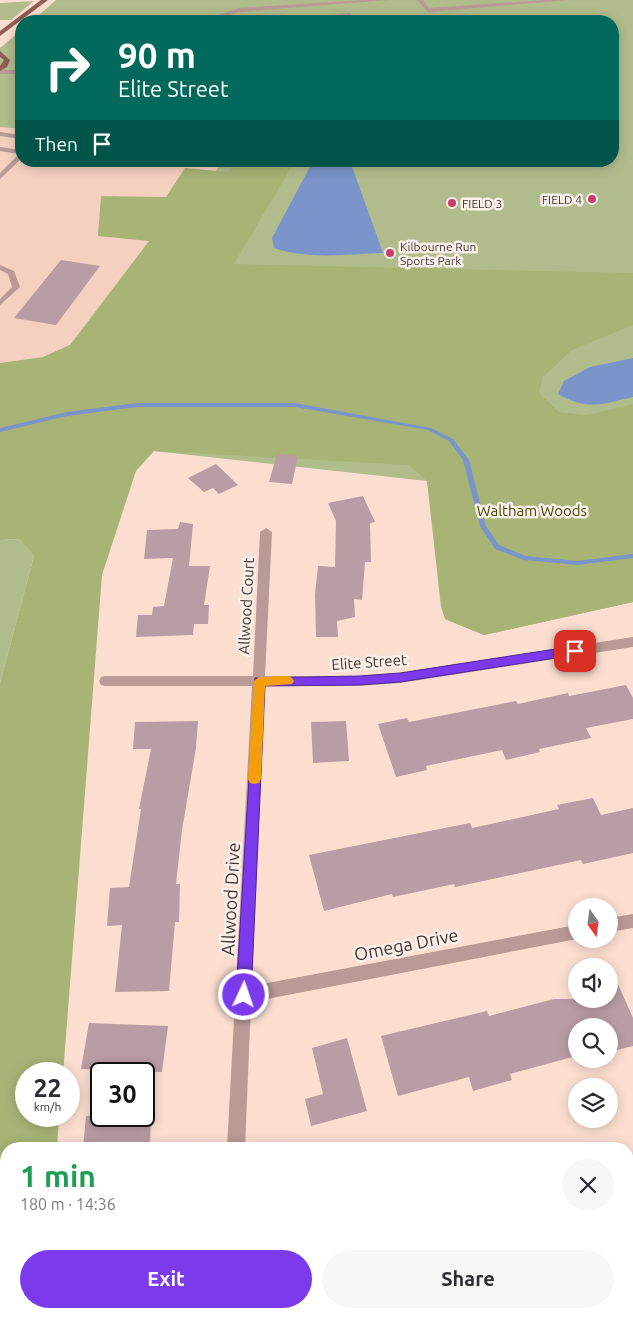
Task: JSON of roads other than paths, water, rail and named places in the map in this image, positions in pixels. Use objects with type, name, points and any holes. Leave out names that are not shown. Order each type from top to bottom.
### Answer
[{"type":"main road","points":[[25,15],[45,0]]},
{"type":"main road","points":[[0,34],[15,23]]},
{"type":"main road","points":[[0,54],[7,60],[7,63],[0,70]]},
{"type":"street","name":"Allwood Court","points":[[259,681],[266,532]]},
{"type":"street","name":"Elite Street","points":[[105,681],[359,681],[400,678],[633,642]]},
{"type":"street","name":"Allwood Drive","points":[[236,1142],[259,681]]},
{"type":"street","points":[[618,924],[633,921]]},
{"type":"street","name":"Omega Drive","points":[[244,995],[568,934]]},
{"type":"lane","points":[[223,15],[240,10],[386,0]]},
{"type":"lane","points":[[420,0],[428,10],[565,0]]},
{"type":"lane","points":[[344,3],[350,15]]},
{"type":"lane","points":[[7,63],[15,65]]},
{"type":"lane","points":[[0,70],[15,71]]},
{"type":"lane","points":[[0,134],[15,136]]},
{"type":"lane","points":[[0,149],[15,152]]},
{"type":"lane","points":[[0,177],[15,160]]},
{"type":"lane","points":[[0,267],[11,273],[16,287],[0,303]]},
{"type":"water","points":[[310,167],[352,167],[383,253],[342,255],[300,254],[274,248],[272,238]]},
{"type":"water","points":[[633,358],[633,397],[604,404],[587,404],[578,403],[558,394],[564,381],[590,367]]},
{"type":"waterway","points":[[0,430],[67,414],[137,405],[295,405],[429,429],[451,440],[466,460],[483,526],[497,547],[524,558],[577,563],[633,556]]},
{"type":"place","name":"FIELD 4","points":[[592,199]]},
{"type":"place","name":"FIELD 3","points":[[452,203]]},
{"type":"place","name":"Kilbourne Run Sports Park","points":[[390,253]]},
{"type":"park label","name":"Waltham Woods","points":[[532,510]]}]
